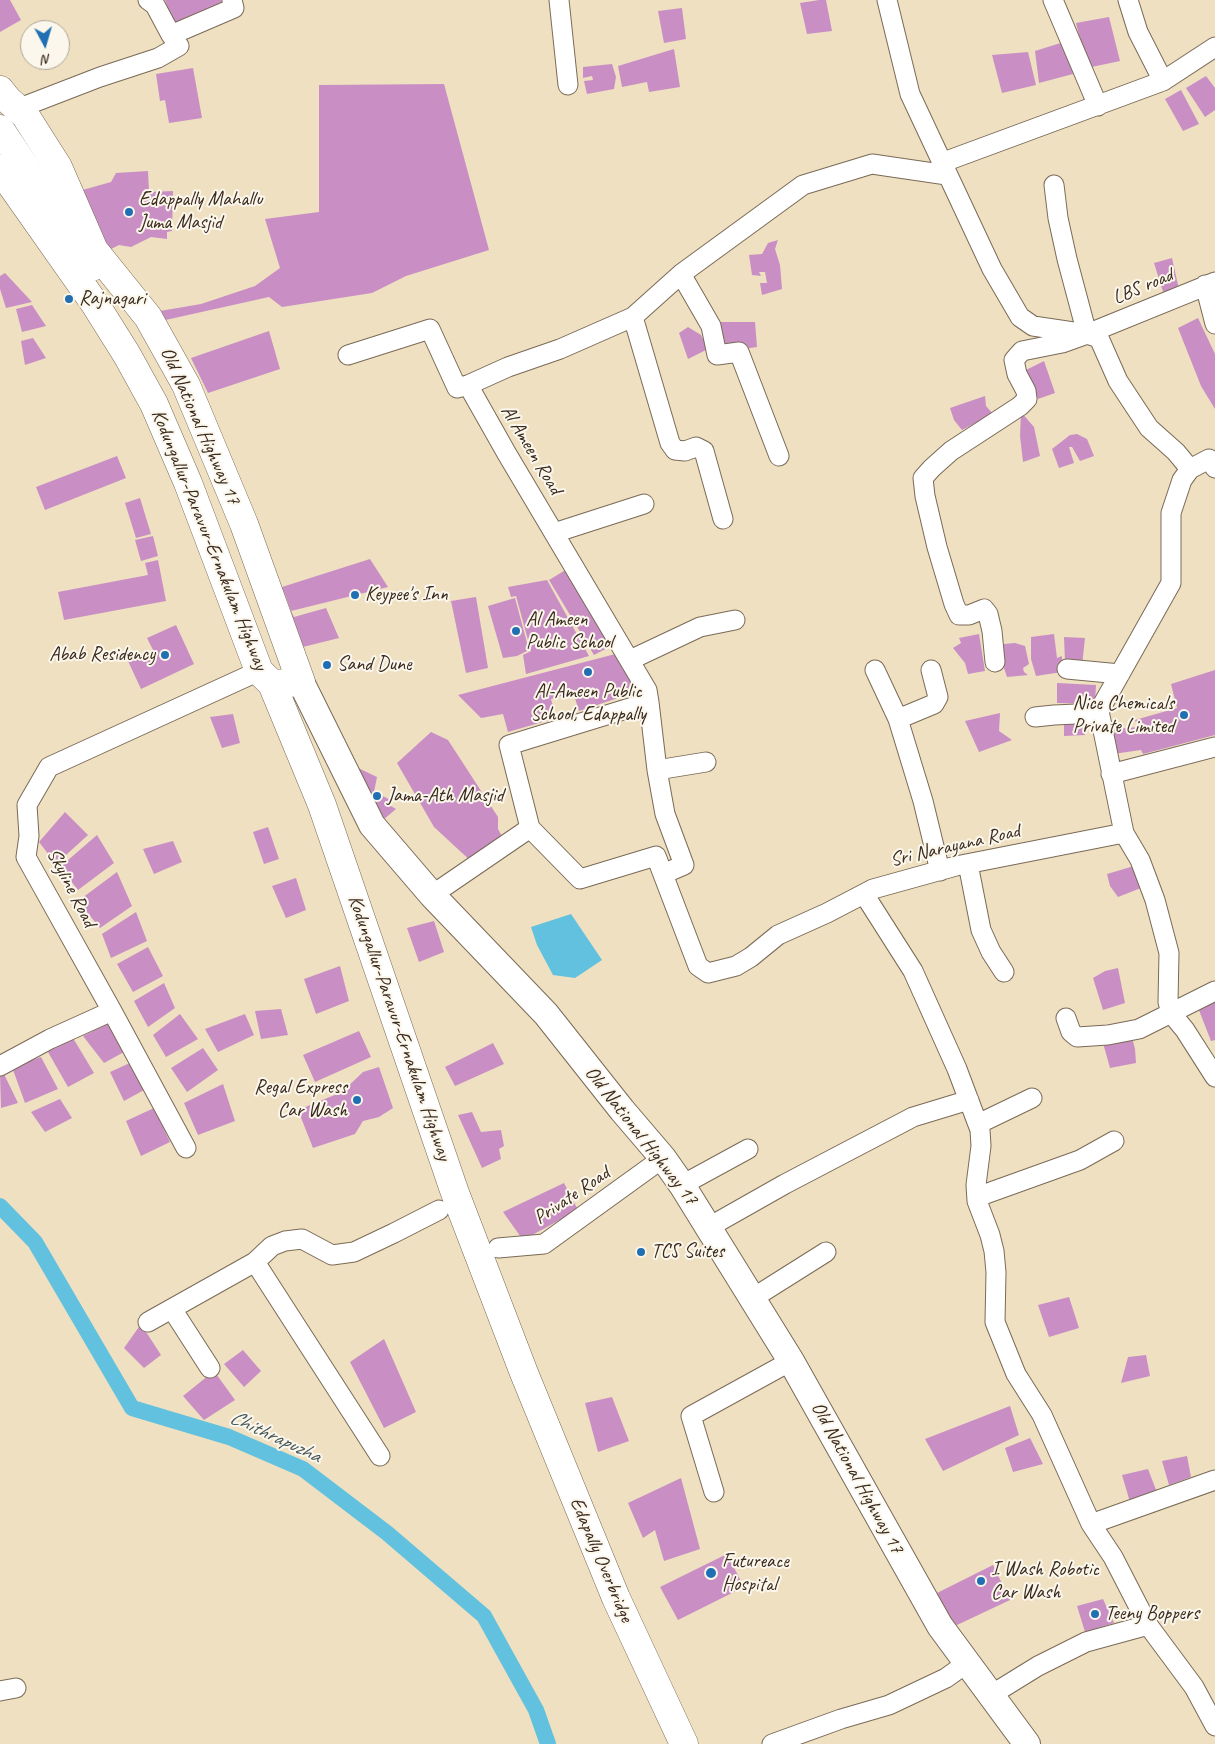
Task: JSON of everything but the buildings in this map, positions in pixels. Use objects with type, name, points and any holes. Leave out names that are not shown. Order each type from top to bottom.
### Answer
[{"type":"main road","name":"Old National Highway 17","points":[[9,99],[25,115],[58,167],[90,254],[148,317],[186,385],[244,524],[301,682]]},
{"type":"main road","points":[[0,129],[90,254]]},
{"type":"main road","name":"Kodungallur-Paravur-Ernakulam Highway","points":[[0,169],[96,304],[154,404],[188,483],[265,678],[322,805],[455,1193],[524,1373]]},
{"type":"main road","name":"Kodungallur-Paravur-Ernakulam Highway","points":[[90,254],[155,372],[178,421],[273,667],[265,678]]},
{"type":"main road","points":[[265,678],[301,682]]},
{"type":"main road","name":"Edapally Overbridge","points":[[524,1373],[616,1598],[684,1744]]},
{"type":"street","points":[[9,99],[100,77],[158,58],[179,46],[155,6],[148,0]]},
{"type":"street","points":[[171,35],[234,8],[232,0]]},
{"type":"street","points":[[559,0],[568,85]]},
{"type":"street","points":[[887,0],[910,94],[992,269],[1020,317],[1034,326],[1088,334],[1098,338],[1118,381],[1149,428],[1176,452],[1190,469]]},
{"type":"street","points":[[1054,0],[1098,106]]},
{"type":"street","points":[[1128,0],[1138,32],[1162,81]]},
{"type":"street","points":[[348,355],[430,329],[457,388],[468,385],[508,367],[560,349],[633,317],[681,274],[802,185],[872,164],[944,169],[1162,81],[1215,48]]},
{"type":"street","points":[[1054,185],[1058,218],[1067,259],[1088,334]]},
{"type":"street","points":[[681,274],[711,326],[717,355],[739,352],[779,456]]},
{"type":"street","points":[[1210,283],[1215,324]]},
{"type":"street","name":"LBS road","points":[[995,662],[992,631],[988,614],[984,609],[969,615],[959,615],[954,604],[937,547],[922,478],[951,451],[1020,406],[1027,399],[1026,391],[1017,374],[1014,360],[1022,351],[1062,343],[1088,334],[1210,283]]},
{"type":"street","points":[[633,317],[670,443],[675,450],[685,452],[696,447],[704,451],[723,519]]},
{"type":"street","name":"Al Ameen Road","points":[[468,385],[647,690],[657,770],[665,814],[684,865],[662,874]]},
{"type":"street","points":[[1213,461],[1190,469],[1182,480],[1171,513],[1171,583],[1099,713],[1124,833],[1140,860],[1156,900],[1169,953],[1168,1002],[1171,1013],[1185,1030],[1215,1077]]},
{"type":"street","points":[[554,533],[644,504]]},
{"type":"street","points":[[630,660],[700,627],[735,620]]},
{"type":"street","points":[[1067,669],[1102,674],[1120,674]]},
{"type":"street","points":[[875,670],[898,718],[923,801],[940,871]]},
{"type":"street","points":[[898,718],[934,704],[938,697],[931,670]]},
{"type":"street","name":"Skyline Road","points":[[186,1148],[26,857],[29,836],[27,805],[49,767],[265,678]]},
{"type":"street","name":"Old National Highway 17","points":[[301,682],[372,825],[432,895],[546,1014],[622,1110],[663,1158],[682,1185],[791,1361],[940,1626],[1027,1744]]},
{"type":"street","points":[[432,895],[530,828],[509,745],[649,702]]},
{"type":"street","points":[[1035,718],[1054,715],[1099,713]]},
{"type":"street","points":[[1111,774],[1215,747]]},
{"type":"street","points":[[657,770],[706,762]]},
{"type":"street","name":"Sri Narayana Road","points":[[530,828],[580,879],[656,856],[698,966],[708,974],[736,966],[751,957],[778,935],[827,913],[872,889],[968,864],[1124,833]]},
{"type":"street","points":[[968,864],[981,930],[991,952],[1004,972]]},
{"type":"street","points":[[864,894],[913,971],[953,1061],[980,1130],[981,1146],[976,1185],[977,1197],[994,1250],[996,1272],[995,1322],[1016,1374],[1042,1415],[1091,1524],[1113,1558],[1148,1625],[1194,1687],[1215,1726]]},
{"type":"street","points":[[1066,1018],[1071,1032],[1077,1037],[1139,1029],[1215,991]]},
{"type":"street","points":[[0,1066],[50,1039],[112,1011]]},
{"type":"street","points":[[978,1124],[1032,1098]]},
{"type":"street","points":[[709,1227],[914,1117],[969,1100]]},
{"type":"street","points":[[977,1197],[1080,1160],[1114,1141]]},
{"type":"street","points":[[682,1185],[748,1149]]},
{"type":"street","name":"Private Road","points":[[498,1248],[544,1244],[663,1158]]},
{"type":"street","points":[[148,1322],[255,1262],[272,1246],[285,1241],[302,1239],[332,1255],[354,1252],[439,1210]]},
{"type":"street","points":[[753,1298],[826,1252]]},
{"type":"street","points":[[255,1262],[380,1456]]},
{"type":"street","points":[[172,1308],[210,1368]]},
{"type":"street","points":[[714,1492],[691,1416],[791,1361]]},
{"type":"street","points":[[1091,1524],[1215,1480]]},
{"type":"street","points":[[991,1695],[1038,1666],[1086,1642],[1148,1625]]},
{"type":"street","points":[[772,1744],[841,1719],[889,1705],[946,1678],[967,1663]]},
{"type":"water","points":[[571,914],[602,960],[575,978],[553,975],[537,945],[531,927]]},
{"type":"waterway","name":"Chithrapuzha","points":[[0,1206],[35,1242],[132,1408],[229,1437],[303,1469],[387,1533],[484,1616],[536,1710],[548,1744]]},
{"type":"place","name":"Edappally Mahallu Juma Masjid","points":[[129,212]]},
{"type":"place","name":"Rajnagari","points":[[69,299]]},
{"type":"place","name":"Keypee's Inn","points":[[355,595]]},
{"type":"place","name":"Al Ameen Public School","points":[[516,631]]},
{"type":"place","name":"Abab Residency","points":[[165,655]]},
{"type":"place","name":"Sand Dune","points":[[327,665]]},
{"type":"place","name":"Al-Ameen Public School, Edappally","points":[[588,672]]},
{"type":"place","name":"Nice Chemicals Private Limited","points":[[1184,715]]},
{"type":"place","name":"Jama-Ath Masjid","points":[[377,796]]},
{"type":"place","name":"Regal Express Car Wash","points":[[357,1100]]},
{"type":"place","name":"TCS Suites","points":[[641,1252]]},
{"type":"place","name":"Futureace Hospital","points":[[711,1573]]},
{"type":"place","name":"I Wash Robotic Car Wash","points":[[981,1581]]},
{"type":"place","name":"Teeny Boppers","points":[[1095,1614]]}]
